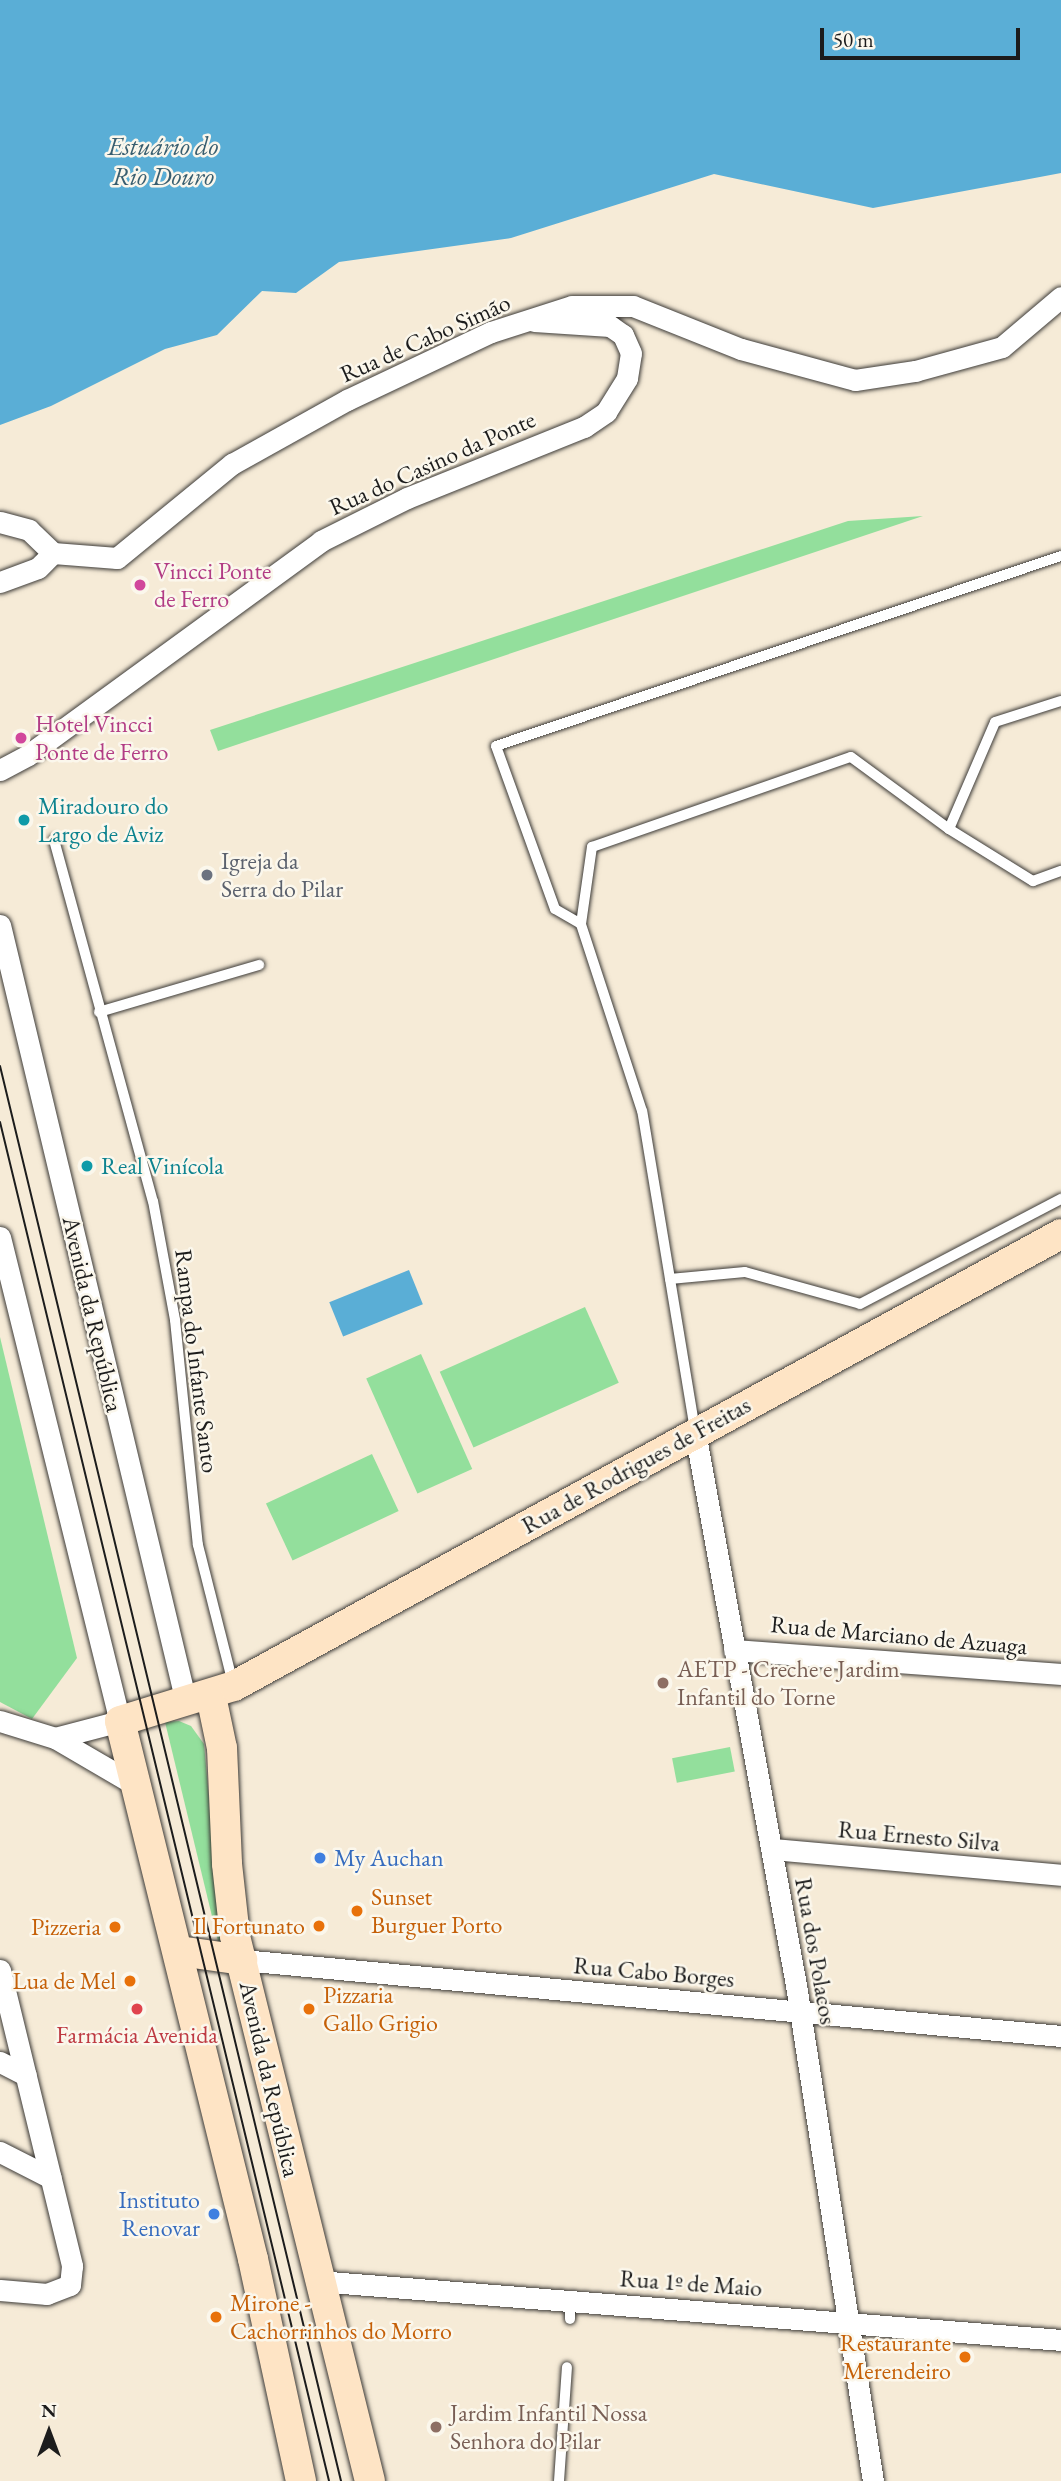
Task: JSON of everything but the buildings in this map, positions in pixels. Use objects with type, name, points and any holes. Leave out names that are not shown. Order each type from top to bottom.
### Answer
[{"type":"main road","name":"Rua de Rodrigues de Freitas","points":[[210,1695],[1061,1234]]},
{"type":"main road","points":[[210,1695],[120,1721],[179,1951],[301,2481]]},
{"type":"main road","name":"Avenida da República","points":[[210,1695],[222,1748],[227,1864],[242,1960],[317,2281],[369,2481]]},
{"type":"main road","points":[[179,1951],[242,1960]]},
{"type":"street","name":"Rua de Cabo Simão","points":[[53,553],[117,558],[232,464],[347,400],[491,332],[572,306],[633,306],[741,349],[855,380],[915,371],[1002,347],[1061,297]]},
{"type":"street","points":[[1034,321],[1061,318]]},
{"type":"street","name":"Rua do Casino da Ponte","points":[[0,769],[28,755],[321,541],[407,498],[584,427],[606,412],[627,378],[631,353],[623,335],[610,326],[532,320]]},
{"type":"street","points":[[0,522],[29,530],[53,553],[38,568],[0,582]]},
{"type":"street","name":"Avenida da República","points":[[0,925],[210,1695]]},
{"type":"street","points":[[0,1237],[120,1721],[55,1738]]},
{"type":"street","name":"Rua dos Polacos","points":[[695,1432],[800,2013],[873,2481]]},
{"type":"street","name":"Rua de Marciano de Azuaga","points":[[734,1650],[1061,1674]]},
{"type":"street","points":[[0,1721],[55,1738],[139,1787]]},
{"type":"street","name":"Rua Ernesto Silva","points":[[772,1849],[1061,1875]]},
{"type":"street","name":"Rua Cabo Borges","points":[[242,1960],[1061,2036]]},
{"type":"street","points":[[0,1971],[72,2266],[69,2286],[47,2294],[0,2290]]},
{"type":"street","points":[[0,2062],[26,2075]]},
{"type":"street","points":[[0,2152],[51,2178]]},
{"type":"street","name":"Rua 1º de Maio","points":[[317,2281],[570,2310],[849,2322],[1061,2340]]},
{"type":"lane","points":[[581,924],[555,909],[496,746],[1061,556]]},
{"type":"lane","points":[[949,829],[995,722],[1061,701]]},
{"type":"lane","points":[[695,1432],[642,1111],[581,924],[592,847],[851,757],[949,829],[1033,881],[1061,871]]},
{"type":"lane","name":"Rampa do Infante Santo","points":[[54,840],[155,1214],[175,1320],[210,1695]]},
{"type":"lane","points":[[99,1012],[259,965]]},
{"type":"lane","points":[[670,1279],[745,1272],[860,1304],[1061,1199]]},
{"type":"lane","points":[[559,2481],[567,2367]]},
{"type":"green space","points":[[923,516],[218,751],[210,730],[848,521]]},
{"type":"green space","points":[[585,1307],[619,1383],[474,1447],[440,1372]]},
{"type":"green space","points":[[0,1337],[77,1658],[32,1719],[0,1702]]},
{"type":"green space","points":[[421,1354],[472,1469],[417,1494],[366,1378]]},
{"type":"green space","points":[[372,1454],[399,1511],[293,1561],[266,1503]]},
{"type":"green space","points":[[179,1721],[191,1726],[204,1744],[222,1941],[218,1941],[165,1722]]},
{"type":"green space","points":[[730,1747],[735,1772],[677,1783],[672,1758]]},
{"type":"water","name":"Estuário do Rio Douro","points":[[0,0],[1061,0],[1061,173],[873,208],[714,174],[511,238],[339,262],[296,293],[262,291],[217,335],[165,349],[51,406],[0,425]]},
{"type":"water","points":[[409,1270],[423,1304],[343,1337],[329,1302]]},
{"type":"tram line","points":[[0,1066],[341,2481]]},
{"type":"tram line","points":[[0,1122],[329,2481]]},
{"type":"place","name":"Vincci Ponte de Ferro","points":[[140,585]]},
{"type":"place","name":"Hotel Vincci Ponte de Ferro","points":[[21,738]]},
{"type":"place","name":"Miradouro do Largo de Aviz","points":[[24,820]]},
{"type":"place","name":"Igreja da Serra do Pilar","points":[[207,875]]},
{"type":"place","name":"Real Vinícola","points":[[87,1166]]},
{"type":"place","name":"AETP - Creche e Jardim Infantil do Torne","points":[[663,1683]]},
{"type":"place","name":"My Auchan","points":[[320,1858]]},
{"type":"place","name":"Sunset Burguer Porto","points":[[357,1911]]},
{"type":"place","name":"Il Fortunato","points":[[319,1926]]},
{"type":"place","name":"Pizzeria","points":[[115,1927]]},
{"type":"place","name":"Lua de Mel","points":[[130,1981]]},
{"type":"place","name":"Farmácia Avenida","points":[[137,2009]]},
{"type":"place","name":"Pizzaria Gallo Grigio","points":[[309,2009]]},
{"type":"place","name":"Instituto Renovar","points":[[214,2214]]},
{"type":"place","name":"Mirone - Cachorrinhos do Morro","points":[[216,2317]]},
{"type":"place","name":"Restaurante Merendeiro","points":[[965,2357]]},
{"type":"place","name":"Jardim Infantil Nossa Senhora do Pilar","points":[[436,2427]]}]
